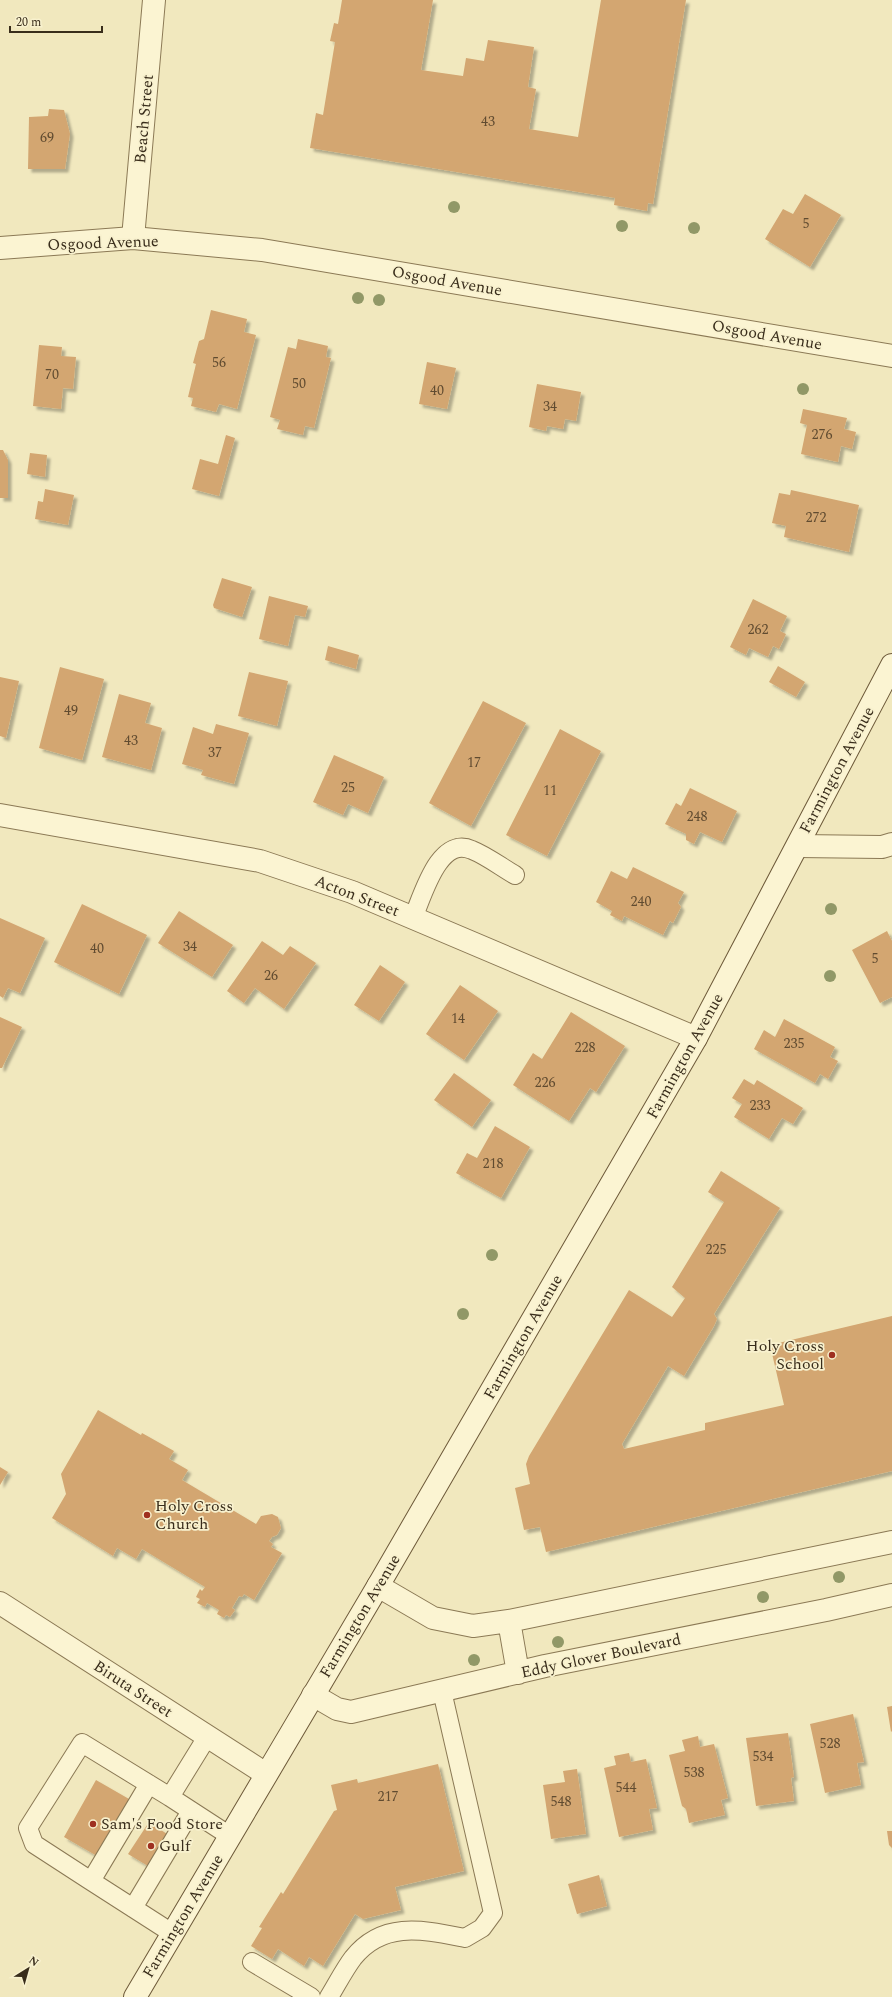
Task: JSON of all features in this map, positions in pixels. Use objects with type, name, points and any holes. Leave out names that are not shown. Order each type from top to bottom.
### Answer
[{"type":"street","name":"Beach Street","points":[[133,238],[154,0]]},
{"type":"street","name":"Osgood Avenue","points":[[0,248],[133,238],[262,250],[892,356]]},
{"type":"street","name":"Farmington Avenue","points":[[135,1997],[378,1586],[696,1038],[892,665]]},
{"type":"street","name":"Acton Street","points":[[0,815],[260,862],[352,892],[696,1038]]},
{"type":"street","points":[[798,846],[882,847],[892,844]]},
{"type":"street","points":[[378,1586],[434,1618],[473,1626],[509,1622],[892,1542]]},
{"type":"street","name":"Eddy Glover Boulevard","points":[[313,1695],[337,1709],[351,1712],[545,1666],[826,1610],[892,1595]]},
{"type":"street","name":"Biruta Street","points":[[0,1603],[266,1774]]},
{"type":"street","points":[[509,1622],[518,1673]]},
{"type":"lane","points":[[413,918],[440,860],[449,851],[459,846],[472,849],[515,875]]},
{"type":"lane","points":[[329,1997],[353,1958],[367,1943],[390,1932],[406,1930],[428,1931],[465,1938],[482,1928],[492,1913],[442,1691]]},
{"type":"lane","points":[[170,1797],[207,1736]]},
{"type":"lane","points":[[172,1933],[34,1844],[28,1828],[82,1743],[230,1836]]},
{"type":"lane","points":[[91,1881],[149,1784]]},
{"type":"lane","points":[[133,1908],[191,1811]]},
{"type":"lane","points":[[252,1962],[311,1997]]},
{"type":"building","points":[[342,0],[433,0],[421,70],[463,76],[466,58],[484,61],[488,40],[534,47],[528,87],[536,89],[529,129],[578,137],[601,0],[686,0],[653,204],[648,203],[647,211],[614,205],[615,198],[310,148],[316,113],[323,115],[335,42],[330,41],[334,23],[338,24]]},
{"type":"building","points":[[49,109],[64,110],[70,134],[65,169],[28,169],[29,117],[48,116]]},
{"type":"building","points":[[805,194],[841,215],[810,267],[765,239],[783,209],[793,214]]},
{"type":"building","points":[[211,310],[247,319],[244,332],[256,335],[237,409],[219,404],[216,412],[191,406],[193,398],[188,397],[196,364],[193,363],[199,341],[204,339]]},
{"type":"building","points":[[298,339],[328,346],[326,357],[331,358],[314,428],[305,426],[303,435],[277,429],[280,420],[270,417],[288,347],[296,349]]},
{"type":"building","points":[[39,345],[62,347],[61,356],[76,357],[73,389],[63,388],[61,409],[33,406]]},
{"type":"building","points":[[427,362],[456,368],[447,409],[419,404]]},
{"type":"building","points":[[537,384],[581,392],[576,421],[565,419],[563,429],[547,426],[546,431],[529,427]]},
{"type":"building","points":[[803,409],[847,418],[844,429],[856,432],[852,449],[841,446],[838,462],[801,454],[807,425],[800,423]]},
{"type":"building","points":[[226,435],[235,438],[219,496],[192,489],[200,459],[218,464]]},
{"type":"building","points":[[0,450],[3,450],[8,460],[8,498],[0,498]]},
{"type":"building","points":[[30,453],[47,455],[45,477],[27,474]]},
{"type":"building","points":[[45,489],[74,495],[68,525],[35,519],[38,501],[43,502]]},
{"type":"building","points":[[791,490],[859,505],[849,552],[784,537],[786,526],[772,523],[779,493],[790,495]]},
{"type":"building","points":[[222,578],[252,587],[242,617],[214,608],[213,605]]},
{"type":"building","points":[[269,596],[308,606],[305,617],[295,615],[288,646],[259,639]]},
{"type":"building","points":[[753,599],[787,616],[780,631],[786,634],[779,649],[773,646],[768,657],[749,648],[746,655],[730,647]]},
{"type":"building","points":[[328,646],[359,655],[356,669],[325,660]]},
{"type":"building","points":[[778,666],[805,682],[796,697],[769,682]]},
{"type":"building","points":[[60,667],[104,679],[82,760],[39,748]]},
{"type":"building","points":[[249,672],[288,681],[277,726],[238,716]]},
{"type":"building","points":[[0,677],[19,681],[6,738],[0,736]]},
{"type":"building","points":[[119,694],[151,703],[145,723],[162,728],[151,770],[102,757]]},
{"type":"building","points":[[483,701],[526,723],[471,826],[429,803]]},
{"type":"building","points":[[216,724],[249,733],[234,784],[201,775],[203,770],[182,764],[193,727],[213,734]]},
{"type":"building","points":[[560,729],[601,751],[547,856],[506,835]]},
{"type":"building","points":[[334,755],[384,777],[368,813],[348,804],[343,815],[313,802]]},
{"type":"building","points":[[690,788],[737,811],[722,842],[700,832],[694,844],[686,840],[686,834],[665,824],[676,803],[681,806]]},
{"type":"building","points":[[633,867],[684,892],[678,903],[681,907],[673,923],[670,921],[663,935],[624,916],[622,921],[610,915],[612,911],[596,902],[611,871],[627,879]]},
{"type":"building","points":[[82,904],[147,935],[119,994],[54,962]]},
{"type":"building","points":[[179,911],[233,945],[212,977],[158,943]]},
{"type":"building","points":[[0,918],[45,938],[20,993],[8,988],[3,998],[0,996]]},
{"type":"building","points":[[887,931],[892,941],[892,997],[880,1003],[852,950]]},
{"type":"building","points":[[262,941],[283,955],[290,946],[316,963],[284,1009],[255,988],[244,1003],[227,991]]},
{"type":"building","points":[[380,965],[405,982],[379,1021],[354,1005]]},
{"type":"building","points":[[460,985],[498,1011],[464,1060],[426,1034]]},
{"type":"building","points":[[571,1012],[625,1046],[596,1092],[590,1088],[569,1121],[513,1085],[533,1053],[542,1059]]},
{"type":"building","points":[[0,1017],[22,1027],[2,1068],[0,1068]]},
{"type":"building","points":[[784,1019],[835,1047],[830,1057],[838,1061],[828,1079],[820,1074],[815,1083],[754,1049],[764,1030],[775,1037]]},
{"type":"building","points":[[454,1073],[491,1100],[472,1127],[434,1100]]},
{"type":"building","points":[[744,1079],[754,1085],[757,1080],[803,1108],[793,1124],[782,1118],[769,1139],[734,1117],[742,1104],[732,1098]]},
{"type":"building","points":[[495,1126],[530,1147],[501,1198],[456,1173],[467,1153],[477,1158]]},
{"type":"building","name":"Holy Cross School","points":[[721,1171],[780,1208],[714,1314],[717,1319],[714,1326],[684,1376],[668,1366],[622,1444],[624,1449],[705,1430],[705,1423],[784,1405],[770,1345],[892,1316],[892,1471],[546,1552],[540,1527],[524,1530],[515,1488],[530,1484],[526,1464],[529,1456],[629,1290],[672,1317],[685,1298],[672,1287],[724,1202],[708,1192]]},
{"type":"building","name":"Holy Cross Church","points":[[98,1410],[141,1435],[142,1433],[174,1451],[169,1459],[188,1470],[182,1480],[256,1524],[261,1516],[272,1514],[278,1517],[281,1528],[277,1535],[272,1537],[269,1541],[273,1544],[271,1547],[282,1553],[254,1600],[244,1594],[242,1597],[239,1596],[232,1608],[235,1610],[230,1617],[226,1615],[224,1618],[217,1614],[219,1610],[207,1603],[205,1607],[197,1603],[200,1599],[196,1597],[200,1589],[202,1591],[205,1587],[142,1549],[136,1559],[117,1548],[113,1556],[52,1518],[66,1494],[61,1474]]},
{"type":"building","points":[[0,1467],[8,1472],[0,1485]]},
{"type":"building","points":[[892,1706],[892,1731],[891,1732],[887,1707]]},
{"type":"building","points":[[853,1714],[864,1762],[857,1763],[861,1785],[825,1793],[810,1724]]},
{"type":"building","points":[[788,1733],[794,1777],[791,1778],[794,1801],[756,1806],[746,1738]]},
{"type":"building","points":[[698,1736],[700,1747],[714,1744],[728,1798],[721,1800],[725,1815],[689,1823],[686,1809],[682,1806],[669,1755],[685,1751],[682,1740]]},
{"type":"building","points":[[629,1753],[631,1762],[646,1759],[657,1808],[649,1809],[653,1830],[619,1837],[604,1768],[616,1765],[614,1756]]},
{"type":"building","points":[[438,1764],[464,1871],[395,1887],[401,1910],[363,1919],[355,1914],[323,1966],[309,1957],[304,1966],[278,1949],[272,1959],[251,1946],[262,1928],[259,1927],[281,1892],[283,1894],[334,1811],[337,1810],[331,1785],[357,1779],[358,1783]]},
{"type":"building","points":[[577,1769],[586,1834],[551,1839],[543,1785],[565,1782],[563,1771]]},
{"type":"building","points":[[96,1780],[129,1799],[97,1856],[64,1837]]},
{"type":"building","name":"Gulf","points":[[149,1822],[173,1838],[153,1869],[128,1854]]},
{"type":"building","points":[[887,1831],[892,1831],[892,1848],[889,1845]]},
{"type":"building","points":[[599,1875],[607,1906],[577,1914],[568,1884]]},
{"type":"place","name":"Holy Cross School","points":[[832,1355]]},
{"type":"place","name":"Holy Cross Church","points":[[147,1515]]},
{"type":"place","name":"Sam's Food Store","points":[[93,1824]]},
{"type":"place","name":"Gulf","points":[[151,1846]]}]
